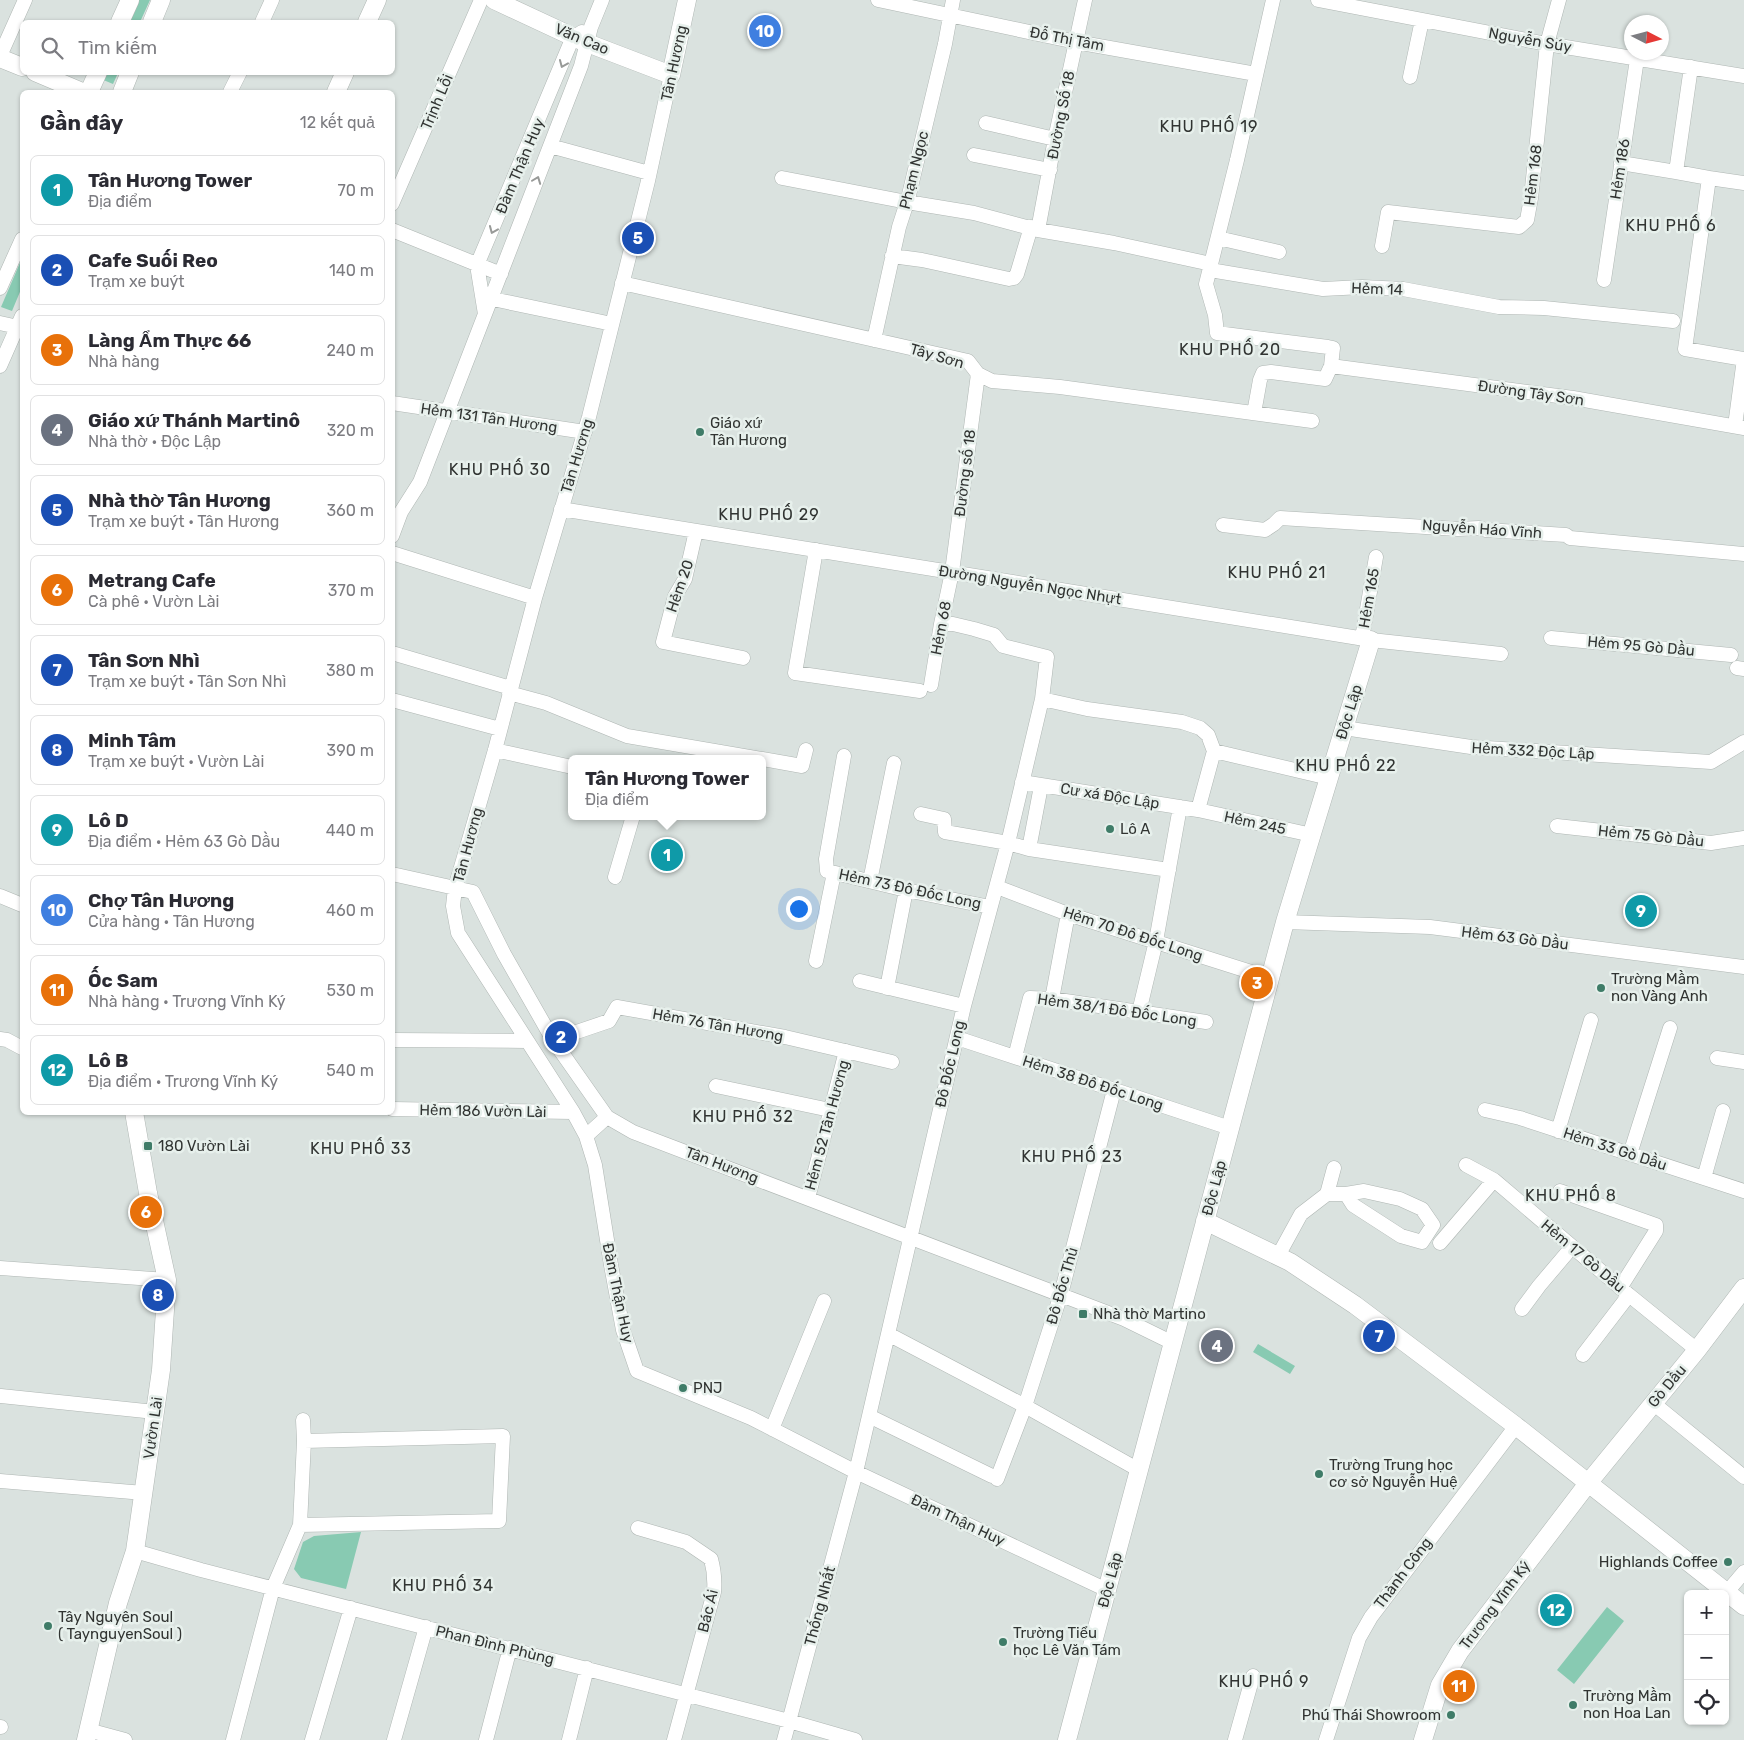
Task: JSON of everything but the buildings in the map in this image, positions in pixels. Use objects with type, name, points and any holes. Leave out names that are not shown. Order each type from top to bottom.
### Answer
[{"type":"street","points":[[20,66],[0,57],[25,0]]},
{"type":"street","points":[[121,20],[130,0]]},
{"type":"street","points":[[153,20],[162,0]]},
{"type":"street","points":[[263,20],[272,0]]},
{"type":"street","points":[[368,20],[377,0]]},
{"type":"street","name":"Trịnh Lỗi","points":[[395,197],[481,0]]},
{"type":"street","name":"Văn Cao","points":[[494,0],[584,35],[671,75]]},
{"type":"street","name":"Đàm Thận Huy","points":[[395,528],[401,512],[420,482],[485,316],[487,298],[478,265],[602,0]]},
{"type":"street","name":"Tân Hương","points":[[688,0],[649,173],[585,432],[561,509],[455,888],[473,892],[504,954],[553,1040],[607,1117],[633,1132],[1061,1294],[1124,1319],[1173,1343]]},
{"type":"street","name":"Đỗ Thị Tâm","points":[[878,0],[1076,42],[1256,74]]},
{"type":"street","name":"Phạm Ngọc","points":[[874,340],[892,256],[945,44],[953,0]]},
{"type":"street","name":"Đường Số 18","points":[[892,256],[922,260],[1009,279],[1014,278],[1018,274],[1034,228],[1050,170],[1055,138],[1085,0]]},
{"type":"street","points":[[1254,413],[1263,373],[1271,372],[1325,380],[1331,366],[1333,348],[1217,333],[1215,315],[1206,284],[1237,160],[1273,0]]},
{"type":"street","name":"Nguyễn Súy","points":[[1318,0],[1546,44],[1624,57]]},
{"type":"street","points":[[1546,44],[1559,0]]},
{"type":"street","points":[[1410,77],[1422,20]]},
{"type":"street","name":"Đàm Thận Huy","points":[[487,298],[501,274],[581,66],[584,35]]},
{"type":"street","name":"Hẻm 168","points":[[1382,246],[1388,212],[1507,227],[1519,227],[1526,220],[1531,198],[1546,44]]},
{"type":"street","name":"Hẻm 186","points":[[1604,280],[1637,60]]},
{"type":"street","name":"Nguyễn Súy","points":[[1644,60],[1744,76]]},
{"type":"street","points":[[1676,172],[1691,67]]},
{"type":"street","points":[[42,75],[77,90]]},
{"type":"street","points":[[90,90],[97,75]]},
{"type":"street","points":[[123,90],[129,75]]},
{"type":"street","points":[[231,90],[238,75]]},
{"type":"street","points":[[337,90],[344,75]]},
{"type":"street","points":[[986,123],[1055,138]]},
{"type":"street","points":[[550,146],[649,173]]},
{"type":"street","points":[[974,155],[1050,170]]},
{"type":"street","points":[[1621,164],[1744,183]]},
{"type":"street","name":"Hẻm 14","points":[[782,178],[974,213],[1034,228],[1121,244],[1210,267],[1323,289],[1362,287],[1403,289],[1499,307],[1544,308],[1673,321]]},
{"type":"street","points":[[1710,178],[1685,349],[1744,359],[1740,427]]},
{"type":"street","points":[[395,231],[501,274]]},
{"type":"street","points":[[1218,238],[1279,252]]},
{"type":"street","points":[[0,288],[20,243]]},
{"type":"street","name":"Tây Sơn","points":[[622,283],[968,361],[978,374],[992,381],[1312,421]]},
{"type":"street","points":[[487,298],[612,324]]},
{"type":"street","points":[[0,323],[20,322],[0,366]]},
{"type":"street","name":"Đường Tây Sơn","points":[[1331,366],[1573,398],[1740,427]]},
{"type":"street","name":"Đường số 18","points":[[952,572],[978,374]]},
{"type":"street","name":"Hẻm 131 Tân Hương","points":[[395,403],[585,432]]},
{"type":"street","name":"Đường Nguyễn Ngọc Nhựt","points":[[561,509],[1367,639],[1501,654]]},
{"type":"street","name":"Nguyễn Háo Vĩnh","points":[[1223,525],[1265,530],[1280,518],[1458,529],[1479,528],[1566,535],[1570,538],[1744,554]]},
{"type":"street","name":"Hẻm 20","points":[[696,531],[685,579],[675,596],[663,642],[743,658]]},
{"type":"street","name":"Hẻm 68","points":[[816,550],[795,673],[925,688],[952,572]]},
{"type":"street","points":[[395,554],[536,598]]},
{"type":"street","name":"Hẻm 165","points":[[1367,639],[1376,557]]},
{"type":"street","name":"Đô Đốc Long","points":[[856,1472],[956,1038],[1008,843],[1042,699],[1047,657],[1003,646],[994,635],[974,628],[941,624]]},
{"type":"street","name":"Hẻm 95 Gò Dầu","points":[[1551,638],[1731,655]]},
{"type":"street","name":"Độc Lập","points":[[1067,1740],[1285,922],[1344,728],[1367,639]]},
{"type":"street","points":[[395,654],[510,690],[627,736],[738,755]]},
{"type":"street","points":[[1042,699],[1087,709],[1182,722],[1200,728],[1208,735],[1214,751],[1198,810]]},
{"type":"street","points":[[395,701],[500,729]]},
{"type":"street","name":"Hẻm 332 Độc Lập","points":[[1344,728],[1471,747],[1712,762],[1721,754],[1744,742]]},
{"type":"street","points":[[495,750],[568,766]]},
{"type":"street","points":[[766,760],[802,766],[806,750]]},
{"type":"street","points":[[1214,751],[1329,778]]},
{"type":"street","name":"Hẻm 73 Đô Đốc Long","points":[[844,756],[826,859],[827,871],[906,890],[990,907]]},
{"type":"street","points":[[870,881],[894,763]]},
{"type":"street","name":"Cư xá Độc Lập","points":[[1022,782],[1198,810]]},
{"type":"street","points":[[1029,849],[1041,786]]},
{"type":"street","points":[[1139,1012],[1156,941],[1180,808]]},
{"type":"street","name":"Hẻm 245","points":[[1198,810],[1312,835]]},
{"type":"street","points":[[921,814],[944,819],[945,832],[1008,843],[1029,849],[1168,870]]},
{"type":"street","points":[[615,877],[632,820]]},
{"type":"street","name":"Hẻm 75 Gò Dầu","points":[[1557,826],[1712,842],[1744,838]]},
{"type":"street","points":[[816,961],[834,873]]},
{"type":"street","points":[[395,875],[455,888]]},
{"type":"street","name":"Hẻm 70 Đô Đốc Long","points":[[996,887],[1068,914],[1270,978]]},
{"type":"street","name":"Đàm Thận Huy","points":[[455,888],[452,906],[458,933],[573,1112],[586,1136],[595,1165],[623,1330],[637,1371],[751,1418],[856,1472],[1107,1590]]},
{"type":"street","points":[[887,988],[906,890]]},
{"type":"street","points":[[0,896],[20,904]]},
{"type":"street","points":[[1052,999],[1068,914]]},
{"type":"street","name":"Hẻm 63 Gò Dầu","points":[[1285,922],[1430,927],[1744,967]]},
{"type":"street","points":[[860,981],[964,1006]]},
{"type":"street","name":"Hẻm 38/1 Đô Đốc Long","points":[[1015,1057],[1030,998],[1052,999],[1206,1022]]},
{"type":"street","name":"Hẻm 76 Tân Hương","points":[[553,1040],[609,1021],[617,1007],[785,1037],[892,1062]]},
{"type":"street","points":[[1558,1131],[1591,1020]]},
{"type":"street","points":[[1630,1154],[1670,1028]]},
{"type":"street","name":"Hẻm 38 Đô Đốc Long","points":[[956,1038],[1230,1128]]},
{"type":"street","points":[[0,1039],[7,1040],[20,1047]]},
{"type":"street","points":[[395,1040],[527,1041]]},
{"type":"street","name":"Hẻm 52 Tân Hương","points":[[808,1198],[846,1051]]},
{"type":"street","points":[[1717,1058],[1744,1062]]},
{"type":"street","points":[[716,1086],[830,1110]]},
{"type":"street","name":"Đô Đốc Thủ","points":[[869,1416],[995,1477],[1024,1406],[1061,1294],[1114,1090]]},
{"type":"street","name":"Hẻm 186 Vườn Lài","points":[[395,1109],[573,1112]]},
{"type":"street","name":"Hẻm 33 Gò Dầu","points":[[1485,1110],[1520,1118],[1744,1191]]},
{"type":"street","points":[[1704,1178],[1723,1110]]},
{"type":"street","name":"Vườn Lài","points":[[87,1735],[118,1603],[135,1550],[161,1370],[168,1280],[148,1193],[135,1115]]},
{"type":"street","points":[[586,1136],[607,1117]]},
{"type":"street","name":"Hẻm 17 Gò Dầu","points":[[1466,1165],[1494,1180],[1625,1292],[1697,1350]]},
{"type":"street","points":[[1278,1256],[1301,1214],[1327,1194],[1334,1168]]},
{"type":"street","points":[[1440,1242],[1494,1180]]},
{"type":"street","points":[[1327,1194],[1346,1194],[1364,1191],[1400,1199],[1422,1209],[1433,1225],[1422,1242],[1401,1236],[1352,1205],[1346,1194]]},
{"type":"street","points":[[1560,1191],[1656,1225],[1656,1231],[1625,1292],[1582,1355]]},
{"type":"street","points":[[1205,1221],[1278,1256],[1355,1305],[1589,1482],[1724,1590]]},
{"type":"street","points":[[1522,1309],[1572,1247]]},
{"type":"street","points":[[0,1268],[168,1280]]},
{"type":"street","name":"Gò Dầu","points":[[1589,1482],[1697,1350],[1744,1288]]},
{"type":"street","points":[[772,1429],[824,1300]]},
{"type":"street","points":[[888,1334],[1139,1470]]},
{"type":"street","points":[[1,1396],[155,1412]]},
{"type":"street","points":[[1652,1403],[1744,1477]]},
{"type":"street","points":[[233,1740],[273,1588],[300,1525],[304,1441],[303,1420]]},
{"type":"street","name":"Thành Công","points":[[1326,1740],[1359,1638],[1370,1617],[1516,1426]]},
{"type":"street","points":[[300,1525],[499,1521],[504,1436],[304,1441]]},
{"type":"street","name":"Thống Nhất","points":[[784,1740],[856,1472]]},
{"type":"street","points":[[0,1481],[144,1494]]},
{"type":"street","name":"Trương Vĩnh Ký","points":[[1423,1740],[1435,1697],[1452,1662],[1589,1482]]},
{"type":"street","name":"Bác Ái","points":[[638,1528],[686,1542],[711,1559],[715,1578],[714,1592],[674,1740]]},
{"type":"street","name":"Phan Đình Phùng","points":[[135,1550],[201,1570],[789,1720],[855,1740]]},
{"type":"street","points":[[1729,1590],[1744,1572]]},
{"type":"street","points":[[1729,1594],[1744,1606]]},
{"type":"street","points":[[312,1740],[351,1608]]},
{"type":"street","points":[[394,1740],[426,1627]]},
{"type":"street","points":[[486,1740],[510,1648]]},
{"type":"street","points":[[569,1740],[588,1668]]},
{"type":"street","points":[[1235,1740],[1253,1676]]},
{"type":"street","points":[[87,1735],[125,1740]]},
{"type":"green space","points":[[137,0],[150,0],[141,20],[128,20]]},
{"type":"green space","points":[[103,75],[117,75],[113,84],[101,79]]},
{"type":"green space","points":[[20,263],[20,292],[12,311],[1,307]]},
{"type":"green space","points":[[1258,1344],[1295,1366],[1290,1374],[1253,1352]]},
{"type":"green space","points":[[361,1532],[346,1589],[301,1578],[294,1569],[303,1542],[314,1536]]},
{"type":"green space","points":[[1607,1607],[1624,1621],[1574,1684],[1557,1670]]},
{"type":"place","name":"Chợ Tân Hương","points":[[765,31]]},
{"type":"place","name":"Nhà thờ Tân Hương","points":[[638,238]]},
{"type":"place","name":"Giáo xứ Tân Hương","points":[[700,432]]},
{"type":"place","name":"Lô A","points":[[1110,829]]},
{"type":"place","name":"Tân Hương Tower","points":[[667,855]]},
{"type":"place","name":"Lô D","points":[[1641,911]]},
{"type":"place","name":"Làng Ẩm Thực 66","points":[[1257,983]]},
{"type":"place","name":"Trường Mầm non Vàng Anh","points":[[1601,988]]},
{"type":"place","name":"Cafe Suối Reo","points":[[561,1037]]},
{"type":"place","name":"180 Vườn Lài","points":[[148,1146]]},
{"type":"place","name":"Metrang Cafe","points":[[146,1212]]},
{"type":"place","name":"Minh Tâm","points":[[158,1295]]},
{"type":"place","name":"Nhà thờ Martino","points":[[1083,1314]]},
{"type":"place","name":"Tân Sơn Nhì","points":[[1379,1336]]},
{"type":"place","name":"Giáo xứ Thánh Martinô","points":[[1217,1346]]},
{"type":"place","name":"PNJ","points":[[683,1388]]},
{"type":"place","name":"Trường Trung học cơ sở Nguyễn Huệ","points":[[1319,1474]]},
{"type":"place","name":"Highlands Coffee","points":[[1728,1562]]},
{"type":"place","name":"Lô B","points":[[1556,1610]]},
{"type":"place","name":"Tây Nguyên Soul ( TaynguyenSoul )","points":[[48,1626]]},
{"type":"place","name":"Trường Tiểu học Lê Văn Tám","points":[[1003,1642]]},
{"type":"place","name":"Ốc Sam","points":[[1459,1686]]},
{"type":"place","name":"Trường Mầm non Hoa Lan","points":[[1573,1705]]},
{"type":"place","name":"Phú Thái Showroom","points":[[1451,1715]]},
{"type":"district","name":"KHU PHỐ 19","points":[[1209,126]]},
{"type":"district","name":"KHU PHỐ 6","points":[[1671,225]]},
{"type":"district","name":"KHU PHỐ 20","points":[[1230,349]]},
{"type":"district","name":"KHU PHỐ 30","points":[[500,469]]},
{"type":"district","name":"KHU PHỐ 29","points":[[769,514]]},
{"type":"district","name":"KHU PHỐ 21","points":[[1277,572]]},
{"type":"district","name":"KHU PHỐ 22","points":[[1346,765]]},
{"type":"district","name":"KHU PHỐ 32","points":[[743,1116]]},
{"type":"district","name":"KHU PHỐ 33","points":[[361,1148]]},
{"type":"district","name":"KHU PHỐ 23","points":[[1072,1156]]},
{"type":"district","name":"KHU PHỐ 8","points":[[1571,1195]]},
{"type":"district","name":"KHU PHỐ 34","points":[[443,1585]]},
{"type":"district","name":"KHU PHỐ 9","points":[[1264,1681]]}]
